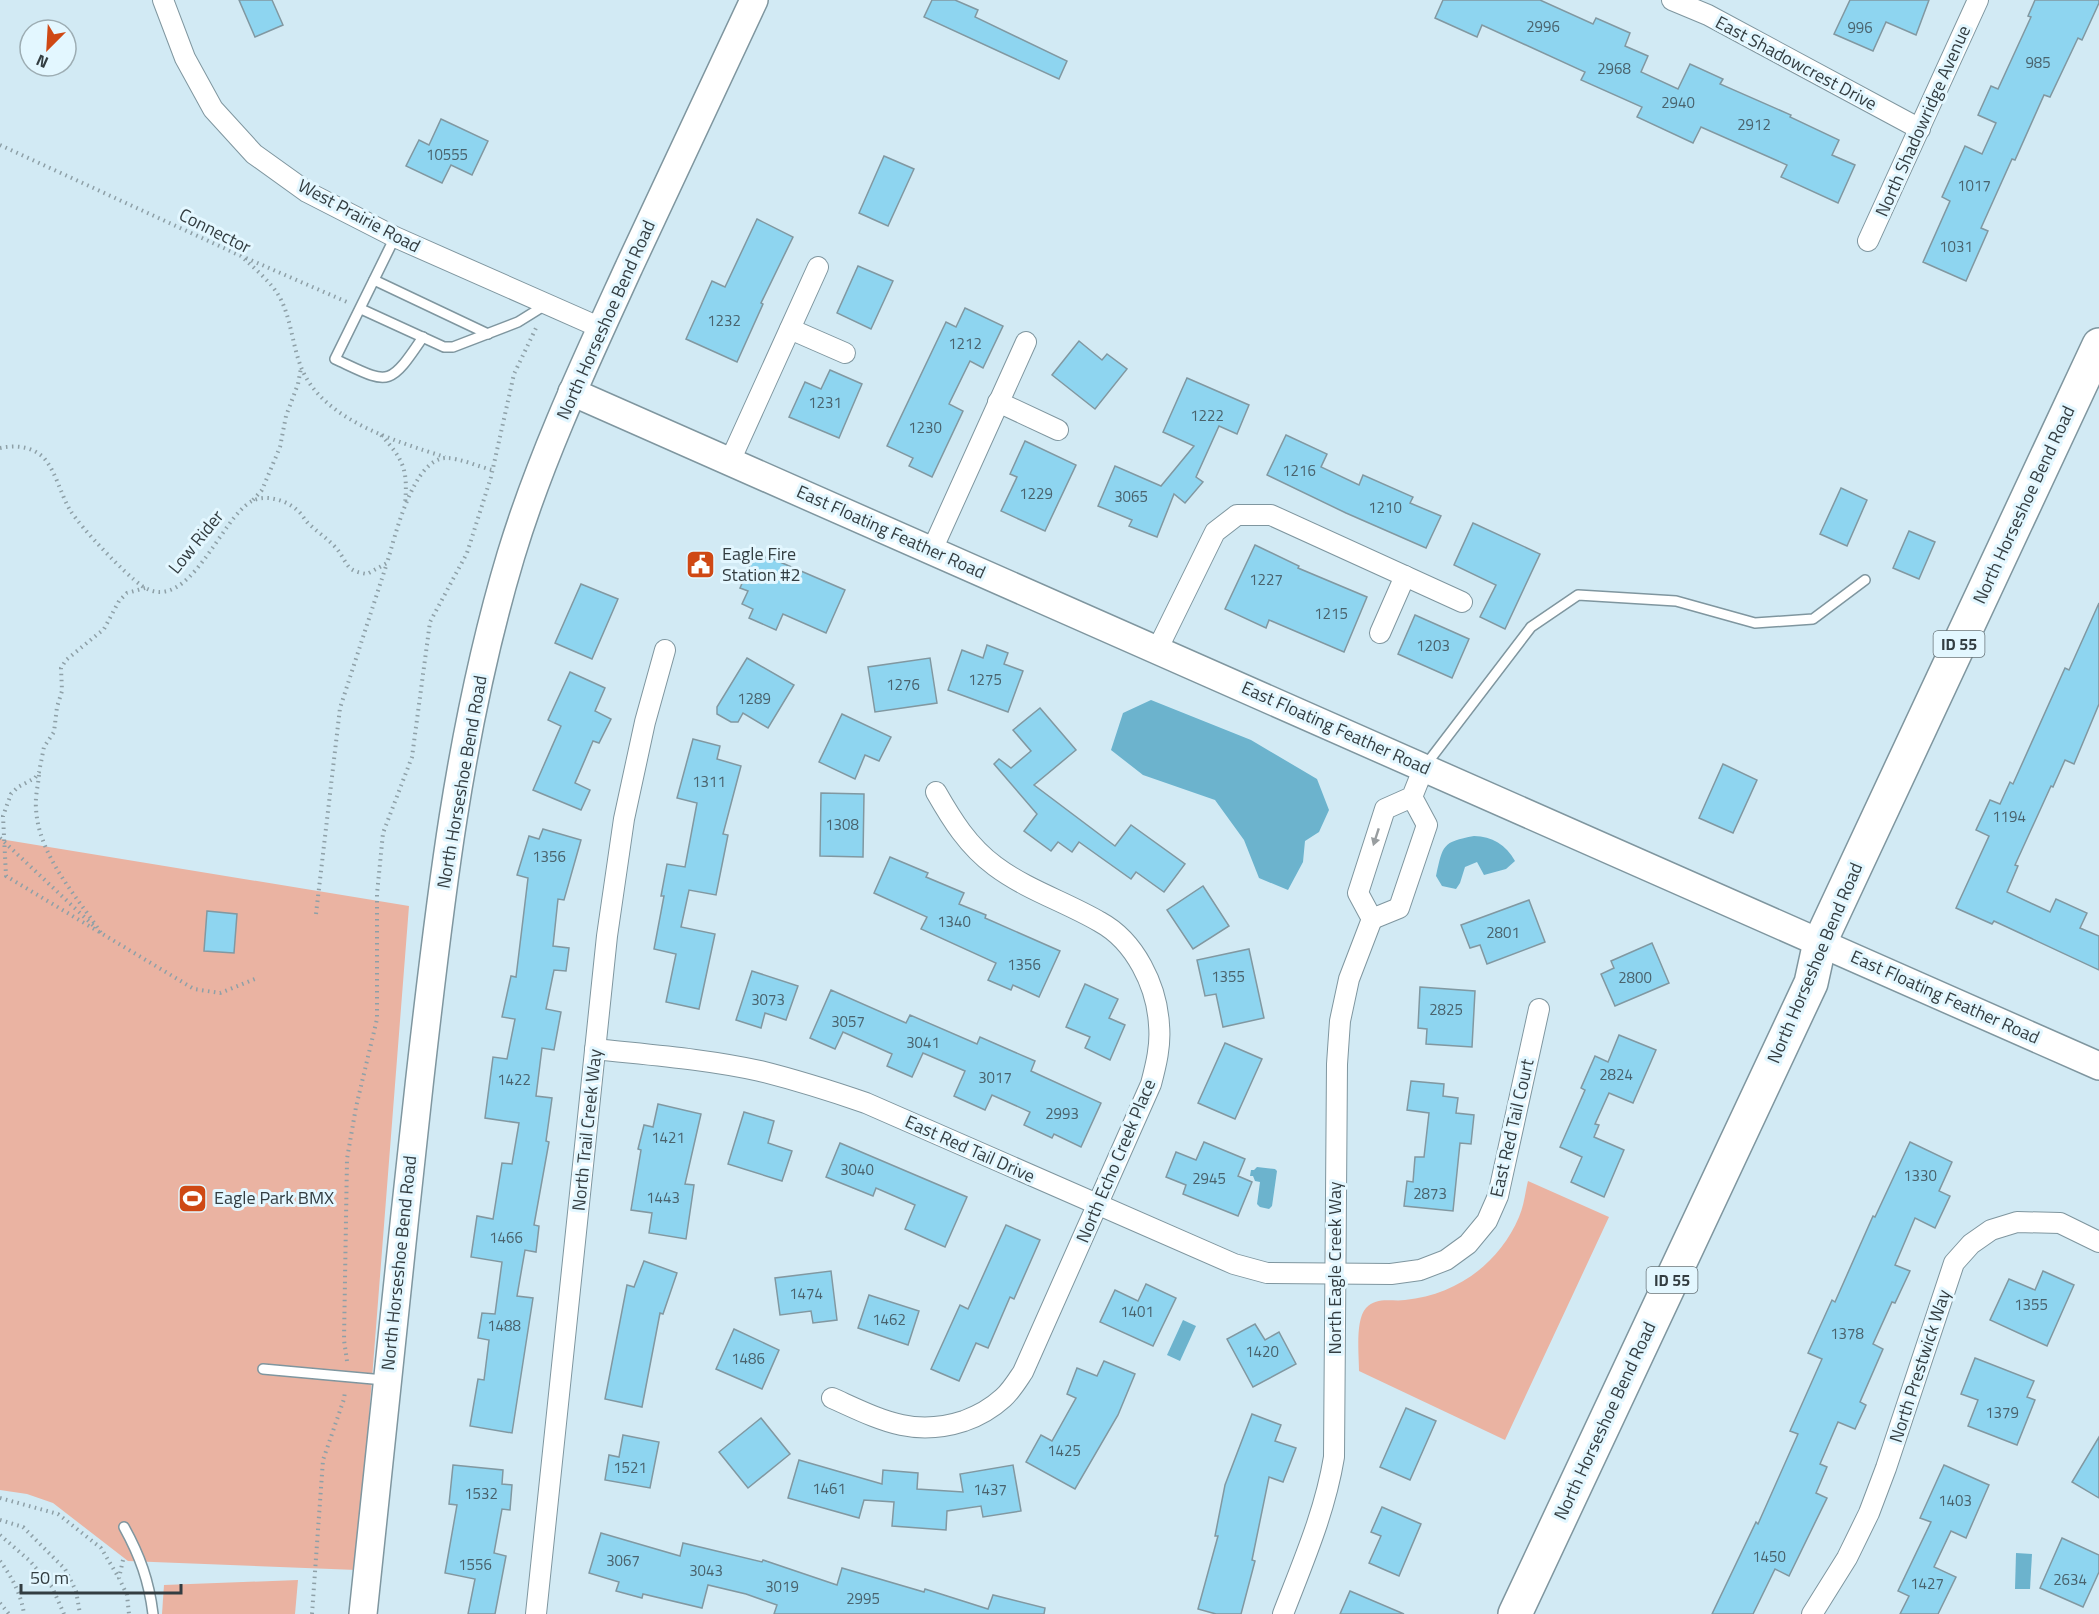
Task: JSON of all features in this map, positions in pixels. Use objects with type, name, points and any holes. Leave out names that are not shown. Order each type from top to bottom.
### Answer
[{"type":"highway","name":"North Horseshoe Bend Road","points":[[1515,1614],[1811,983],[1820,942],[2099,345]]},
{"type":"street","name":"West Prairie Road","points":[[163,0],[185,58],[213,109],[254,154],[307,192],[394,237],[601,328]]},
{"type":"street","name":"North Horseshoe Bend Road","points":[[363,1614],[386,1380],[439,906],[460,771],[480,680],[510,560],[529,499],[572,392],[754,0]]},
{"type":"street","name":"East Shadowcrest Drive","points":[[1672,0],[1708,15],[1920,129]]},
{"type":"street","name":"North Shadowridge Avenue","points":[[1868,242],[1978,0]]},
{"type":"street","points":[[730,461],[818,267]]},
{"type":"street","points":[[790,329],[845,353]]},
{"type":"street","points":[[932,550],[1026,342]]},
{"type":"street","name":"East Floating Feather Road","points":[[572,392],[2099,1066]]},
{"type":"street","points":[[998,402],[1058,430]]},
{"type":"street","points":[[1157,650],[1215,532],[1237,515],[1271,515],[1462,602]]},
{"type":"street","points":[[1380,633],[1405,576]]},
{"type":"street","name":"North Trail Creek Way","points":[[536,1614],[607,936],[624,819],[645,722],[665,650]]},
{"type":"street","points":[[1412,797],[1427,825],[1399,908],[1372,919],[1358,893],[1385,809],[1412,797],[1424,767]]},
{"type":"street","name":"North Echo Creek Place","points":[[832,1398],[880,1420],[913,1428],[945,1427],[976,1417],[1004,1398],[1023,1372],[1151,1084],[1157,1058],[1160,1025],[1154,993],[1142,965],[1125,943],[1102,923],[1014,879],[994,866],[959,830],[936,792]]},
{"type":"street","name":"North Eagle Creek Way","points":[[1283,1614],[1320,1519],[1332,1467],[1337,1065],[1340,1021],[1349,979],[1372,919]]},
{"type":"street","name":"East Red Tail Court","points":[[1336,1274],[1391,1274],[1420,1270],[1446,1260],[1468,1244],[1487,1221],[1498,1196],[1539,1009]]},
{"type":"street","name":"East Red Tail Drive","points":[[596,1049],[705,1061],[760,1071],[813,1085],[866,1103],[1234,1264],[1267,1273],[1336,1274]]},
{"type":"street","name":"North Prestwick Way","points":[[1812,1614],[1847,1558],[1873,1502],[1954,1263],[1971,1244],[1991,1230],[2017,1222],[2060,1224],[2099,1242]]},
{"type":"lane","points":[[394,237],[335,359],[377,378],[390,377],[404,366],[423,337]]},
{"type":"lane","points":[[374,280],[488,334]]},
{"type":"lane","points":[[361,309],[444,347],[453,347],[518,322],[547,304]]},
{"type":"lane","points":[[1424,767],[1531,627],[1578,595],[1676,601],[1755,623],[1813,619],[1865,580]]},
{"type":"lane","points":[[263,1369],[386,1380]]},
{"type":"lane","points":[[124,1527],[139,1555],[150,1592],[153,1614]]},
{"type":"path","name":"Connector","points":[[0,145],[241,256],[259,272],[279,297],[301,367],[308,382],[325,401],[381,435],[446,458]]},
{"type":"path","points":[[241,256],[361,309]]},
{"type":"path","points":[[347,1362],[344,1340],[347,1159],[376,1019],[377,894],[383,833],[412,757],[430,622],[467,553],[492,470],[514,374],[537,327]]},
{"type":"path","name":"Low Rider","points":[[145,588],[163,591],[177,588],[189,578],[238,512],[262,490],[280,447],[286,416],[298,384],[301,367]]},
{"type":"path","points":[[381,435],[398,454],[405,471],[404,508]]},
{"type":"path","points":[[0,448],[18,446],[33,450],[43,457],[78,522],[134,580],[145,588]]},
{"type":"path","points":[[316,914],[340,708],[404,508],[419,476],[429,465],[446,458],[492,470]]},
{"type":"path","points":[[252,501],[275,499],[293,507],[336,548],[351,569],[367,574],[387,563]]},
{"type":"path","points":[[103,935],[46,850],[39,829],[36,807],[39,772],[44,747],[54,732],[57,707],[62,691],[61,668],[66,660],[104,629],[119,601],[127,593],[145,588]]},
{"type":"path","points":[[39,772],[35,778],[18,787],[11,794],[5,806],[2,839],[6,876],[194,989],[220,993],[255,978]]},
{"type":"path","points":[[2,839],[103,935]]},
{"type":"path","points":[[312,1614],[323,1460],[345,1390]]},
{"type":"path","points":[[0,1498],[58,1514],[101,1548],[127,1595],[129,1614]]},
{"type":"path","points":[[0,1520],[23,1527],[65,1569],[76,1591],[80,1614]]},
{"type":"path","points":[[0,1535],[30,1561],[52,1587],[64,1614]]},
{"type":"path","points":[[119,1578],[124,1558]]},
{"type":"path","points":[[0,1561],[22,1599],[24,1614]]},
{"type":"path","points":[[0,1603],[9,1614]]},
{"type":"shaded area","name":"Eagle Park BMX","points":[[0,839],[409,906],[357,1570],[128,1561],[53,1503],[27,1494],[0,1490]]},
{"type":"shaded area","points":[[1528,1181],[1609,1217],[1505,1440],[1359,1371],[1359,1329],[1363,1313],[1370,1304],[1424,1297],[1442,1292],[1474,1274],[1488,1263],[1500,1249],[1519,1217]]},
{"type":"shaded area","points":[[298,1580],[295,1614],[162,1614],[164,1585]]},
{"type":"water","points":[[1151,700],[1251,740],[1317,779],[1329,810],[1319,832],[1305,841],[1303,862],[1288,890],[1259,878],[1244,840],[1215,800],[1143,775],[1111,750],[1123,713]]},
{"type":"water","points":[[1474,836],[1498,843],[1515,861],[1506,869],[1484,875],[1477,862],[1465,867],[1456,889],[1442,886],[1436,876],[1443,851],[1456,840]]},
{"type":"water","points":[[1257,1167],[1277,1171],[1272,1206],[1269,1209],[1257,1204],[1260,1182],[1250,1176],[1251,1170]]},
{"type":"water","points":[[1183,1320],[1196,1326],[1180,1361],[1167,1355]]},
{"type":"water","points":[[2016,1553],[2032,1554],[2030,1589],[2015,1589]]},
{"type":"building","points":[[239,0],[272,0],[283,25],[255,37]]},
{"type":"building","points":[[932,0],[955,0],[978,10],[975,17],[1067,61],[1059,79],[924,17]]},
{"type":"building","points":[[1443,0],[1540,0],[1593,24],[1596,18],[1630,33],[1625,46],[1648,56],[1641,72],[1678,89],[1690,64],[1723,79],[1720,84],[1791,115],[1790,117],[1839,140],[1832,155],[1855,165],[1838,203],[1781,177],[1787,165],[1701,127],[1693,143],[1637,117],[1642,107],[1581,80],[1585,72],[1482,25],[1477,37],[1435,18]]},
{"type":"building","points":[[1850,0],[1929,0],[1916,35],[1886,22],[1873,51],[1834,34]]},
{"type":"building","points":[[2035,0],[2099,0],[2099,3],[2082,40],[2078,38],[2050,97],[2044,95],[2015,160],[2012,159],[1981,228],[1988,231],[1966,281],[1923,262],[1950,201],[1942,197],[1965,146],[1982,154],[1996,123],[1978,115],[1991,86],[1998,89],[2031,17],[2028,16]]},
{"type":"building","points":[[441,119],[488,141],[472,175],[451,165],[442,183],[406,166],[419,140],[429,145]]},
{"type":"building","points":[[884,156],[914,169],[888,226],[859,213]]},
{"type":"building","points":[[757,219],[793,237],[761,303],[763,304],[737,362],[686,339],[712,281],[725,287]]},
{"type":"building","points":[[858,266],[893,281],[871,329],[837,313]]},
{"type":"building","points":[[965,308],[1003,326],[983,368],[970,361],[949,404],[963,411],[932,477],[909,466],[913,458],[887,446],[946,322],[956,327]]},
{"type":"building","points":[[1079,341],[1102,360],[1107,354],[1127,369],[1095,409],[1052,375]]},
{"type":"building","points":[[830,370],[862,384],[839,438],[789,417],[805,382],[821,389]]},
{"type":"building","points":[[1187,378],[1249,405],[1237,434],[1219,426],[1196,477],[1203,482],[1185,503],[1174,494],[1157,537],[1129,526],[1132,520],[1098,506],[1115,466],[1161,486],[1194,446],[1163,432]]},
{"type":"building","points":[[1286,435],[1327,454],[1321,467],[1359,485],[1363,475],[1413,497],[1410,503],[1441,516],[1426,548],[1267,475]]},
{"type":"building","points":[[1025,441],[1076,465],[1045,531],[1001,511],[1017,477],[1010,474]]},
{"type":"building","points":[[1841,488],[1867,500],[1847,546],[1820,534]]},
{"type":"building","points":[[1473,523],[1540,554],[1505,629],[1480,617],[1496,585],[1454,565]]},
{"type":"building","points":[[1909,531],[1935,542],[1919,579],[1893,568]]},
{"type":"building","points":[[1255,545],[1299,566],[1298,568],[1367,597],[1344,652],[1269,620],[1266,628],[1225,609]]},
{"type":"building","points":[[754,556],[764,560],[766,556],[845,590],[826,633],[783,614],[776,630],[749,618],[753,609],[742,604],[748,591],[740,588]]},
{"type":"building","points":[[581,584],[618,599],[592,659],[555,643]]},
{"type":"building","points":[[2099,603],[2099,704],[2074,764],[2065,760],[2053,787],[2051,786],[2015,865],[2018,866],[2007,892],[2050,912],[2056,899],[2087,913],[2080,928],[2099,936],[2099,970],[1994,921],[1992,924],[1956,908],[1989,836],[1976,830],[1990,800],[2000,804],[2010,782],[2013,784],[2065,668],[2069,670]]},
{"type":"building","points":[[1415,615],[1469,639],[1452,678],[1398,654]]},
{"type":"building","points":[[987,645],[1008,653],[1004,664],[1023,671],[1008,712],[948,690],[962,650],[983,658]]},
{"type":"building","points":[[747,658],[794,685],[768,728],[743,713],[738,722],[731,722],[717,714],[717,707]]},
{"type":"building","points":[[930,658],[937,703],[875,712],[868,667]]},
{"type":"building","points":[[570,672],[605,688],[595,711],[611,719],[599,743],[593,741],[575,783],[590,790],[581,810],[533,790],[561,726],[548,720]]},
{"type":"building","points":[[1040,708],[1076,750],[1034,785],[1115,846],[1131,825],[1185,864],[1164,892],[1136,872],[1131,879],[1079,842],[1072,852],[1058,842],[1051,851],[1024,831],[1037,814],[994,764],[999,759],[1011,768],[1031,751],[1013,730]]},
{"type":"building","points":[[842,714],[891,737],[879,761],[865,755],[855,779],[819,762]]},
{"type":"building","points":[[693,739],[720,746],[717,759],[741,766],[723,834],[728,835],[716,895],[689,890],[681,927],[715,934],[699,1009],[666,1002],[676,954],[654,949],[664,896],[661,896],[667,864],[685,867],[697,803],[677,798]]},
{"type":"building","points":[[1723,764],[1757,780],[1733,833],[1699,818]]},
{"type":"building","points":[[821,793],[864,794],[863,857],[820,856]]},
{"type":"building","points":[[543,829],[581,840],[564,900],[558,899],[553,946],[569,948],[566,971],[554,970],[546,1009],[561,1012],[554,1050],[542,1048],[536,1096],[552,1098],[546,1141],[549,1142],[534,1225],[539,1226],[536,1252],[525,1250],[517,1296],[533,1298],[512,1433],[470,1426],[478,1379],[484,1380],[489,1340],[478,1338],[482,1313],[495,1314],[502,1262],[471,1257],[477,1216],[493,1219],[502,1163],[512,1164],[519,1123],[485,1118],[493,1057],[507,1059],[515,1019],[502,1017],[511,976],[516,977],[528,878],[517,875],[529,836],[539,839]]},
{"type":"building","points":[[890,857],[928,873],[926,877],[964,893],[959,904],[1060,951],[1039,997],[1013,985],[1011,990],[988,980],[996,963],[921,929],[927,917],[874,893]]},
{"type":"building","points":[[1203,886],[1229,926],[1193,949],[1167,910]]},
{"type":"building","points":[[1529,900],[1545,942],[1487,964],[1480,945],[1470,948],[1461,925]]},
{"type":"building","points":[[207,911],[237,914],[234,953],[204,951]]},
{"type":"building","points":[[1652,943],[1669,983],[1615,1006],[1601,974],[1614,968],[1611,961]]},
{"type":"building","points":[[1249,949],[1264,1018],[1223,1027],[1216,994],[1205,996],[1197,960]]},
{"type":"building","points":[[752,971],[798,986],[786,1020],[765,1013],[761,1028],[736,1020]]},
{"type":"building","points":[[1085,984],[1118,999],[1109,1018],[1125,1025],[1110,1060],[1085,1048],[1090,1037],[1066,1027]]},
{"type":"building","points":[[1420,987],[1475,991],[1472,1047],[1426,1044],[1427,1029],[1418,1028]]},
{"type":"building","points":[[831,990],[906,1023],[910,1015],[977,1044],[980,1037],[1035,1061],[1031,1071],[1101,1103],[1081,1147],[1054,1134],[1052,1138],[1024,1125],[1030,1112],[992,1095],[985,1110],[954,1096],[965,1071],[923,1053],[912,1077],[887,1066],[892,1054],[843,1032],[835,1049],[810,1038]]},
{"type":"building","points":[[1619,1035],[1656,1050],[1633,1103],[1609,1093],[1595,1124],[1599,1125],[1594,1137],[1624,1150],[1604,1197],[1571,1182],[1582,1157],[1560,1147],[1585,1090],[1581,1088],[1595,1056],[1608,1062]]},
{"type":"building","points":[[1225,1043],[1262,1059],[1235,1119],[1198,1103]]},
{"type":"building","points":[[1411,1081],[1444,1084],[1443,1096],[1458,1098],[1456,1113],[1474,1115],[1471,1144],[1460,1143],[1453,1211],[1404,1206],[1407,1181],[1413,1182],[1415,1157],[1424,1157],[1429,1113],[1407,1110]]},
{"type":"building","points":[[658,1104],[701,1114],[685,1184],[694,1185],[686,1239],[649,1233],[652,1213],[631,1210],[641,1150],[638,1149],[644,1125],[653,1127]]},
{"type":"building","points":[[744,1112],[774,1121],[768,1143],[792,1151],[782,1181],[728,1164]]},
{"type":"building","points":[[1204,1142],[1245,1159],[1238,1176],[1252,1182],[1238,1216],[1183,1194],[1186,1185],[1166,1177],[1176,1152],[1196,1160]]},
{"type":"building","points":[[1910,1142],[1952,1162],[1939,1191],[1950,1196],[1935,1228],[1915,1218],[1895,1265],[1910,1271],[1895,1303],[1892,1302],[1873,1344],[1883,1349],[1860,1402],[1866,1405],[1855,1429],[1838,1422],[1820,1464],[1827,1467],[1816,1493],[1827,1498],[1789,1576],[1775,1569],[1753,1614],[1712,1614],[1756,1522],[1758,1524],[1798,1434],[1790,1431],[1822,1359],[1808,1353],[1832,1300],[1835,1302],[1873,1216],[1875,1217]]},
{"type":"building","points":[[840,1143],[967,1197],[945,1247],[905,1229],[915,1205],[876,1188],[873,1196],[826,1177]]},
{"type":"building","points":[[1006,1225],[1040,1240],[1014,1299],[1010,1297],[988,1348],[976,1343],[959,1381],[931,1369],[960,1305],[968,1309]]},
{"type":"building","points":[[644,1261],[677,1273],[663,1314],[660,1313],[642,1407],[605,1399],[627,1285],[634,1287]]},
{"type":"building","points":[[831,1271],[837,1320],[813,1323],[811,1311],[780,1315],[775,1278]]},
{"type":"building","points":[[2043,1271],[2074,1285],[2047,1346],[1990,1320],[2009,1279],[2035,1290]]},
{"type":"building","points":[[1146,1284],[1176,1298],[1153,1346],[1100,1322],[1115,1290],[1138,1301]]},
{"type":"building","points":[[869,1295],[919,1311],[908,1345],[858,1328]]},
{"type":"building","points":[[1255,1324],[1265,1340],[1279,1332],[1296,1364],[1253,1387],[1227,1339]]},
{"type":"building","points":[[734,1329],[779,1350],[762,1389],[716,1369]]},
{"type":"building","points":[[1975,1358],[2034,1381],[2027,1397],[2035,1400],[2017,1445],[1968,1426],[1978,1400],[1961,1394]]},
{"type":"building","points":[[1104,1361],[1135,1374],[1118,1415],[1075,1489],[1026,1462],[1041,1435],[1052,1441],[1076,1398],[1067,1394],[1077,1368],[1097,1376]]},
{"type":"building","points":[[1406,1408],[1436,1421],[1410,1480],[1380,1467]]},
{"type":"building","points":[[1252,1414],[1281,1425],[1275,1441],[1296,1448],[1283,1482],[1269,1477],[1252,1560],[1255,1561],[1241,1614],[1216,1614],[1198,1609],[1218,1536],[1215,1536],[1225,1485]]},
{"type":"building","points":[[761,1418],[790,1454],[748,1488],[719,1452]]},
{"type":"building","points":[[623,1435],[659,1442],[650,1488],[605,1480],[609,1455],[619,1457]]},
{"type":"building","points":[[2099,1437],[2099,1498],[2072,1482]]},
{"type":"building","points":[[799,1460],[882,1484],[883,1470],[918,1473],[917,1489],[963,1492],[960,1474],[1013,1465],[1021,1511],[983,1517],[981,1506],[947,1511],[946,1530],[892,1526],[894,1502],[864,1500],[859,1518],[788,1498]]},
{"type":"building","points":[[453,1465],[503,1470],[502,1484],[512,1485],[510,1510],[502,1509],[494,1553],[506,1556],[495,1614],[468,1614],[475,1579],[445,1573],[457,1505],[449,1504]]},
{"type":"building","points":[[1944,1465],[1989,1485],[1966,1538],[1951,1531],[1934,1567],[1956,1577],[1938,1614],[1900,1614],[1909,1596],[1898,1591],[1931,1522],[1920,1518]]},
{"type":"building","points":[[1382,1507],[1421,1524],[1399,1576],[1369,1563],[1381,1536],[1371,1532]]},
{"type":"building","points":[[601,1533],[680,1556],[683,1543],[762,1562],[763,1560],[837,1585],[842,1568],[924,1592],[925,1589],[988,1609],[993,1595],[1045,1608],[1044,1614],[774,1614],[777,1605],[746,1594],[708,1585],[702,1608],[643,1594],[642,1598],[616,1591],[619,1582],[589,1573]]},
{"type":"building","points":[[2062,1538],[2099,1555],[2099,1572],[2083,1607],[2040,1588]]},
{"type":"building","points":[[1350,1591],[1404,1614],[1340,1614]]},
{"type":"place","name":"Eagle Fire Station #2","points":[[701,564]]},
{"type":"place","name":"Eagle Park BMX","points":[[193,1198]]}]
